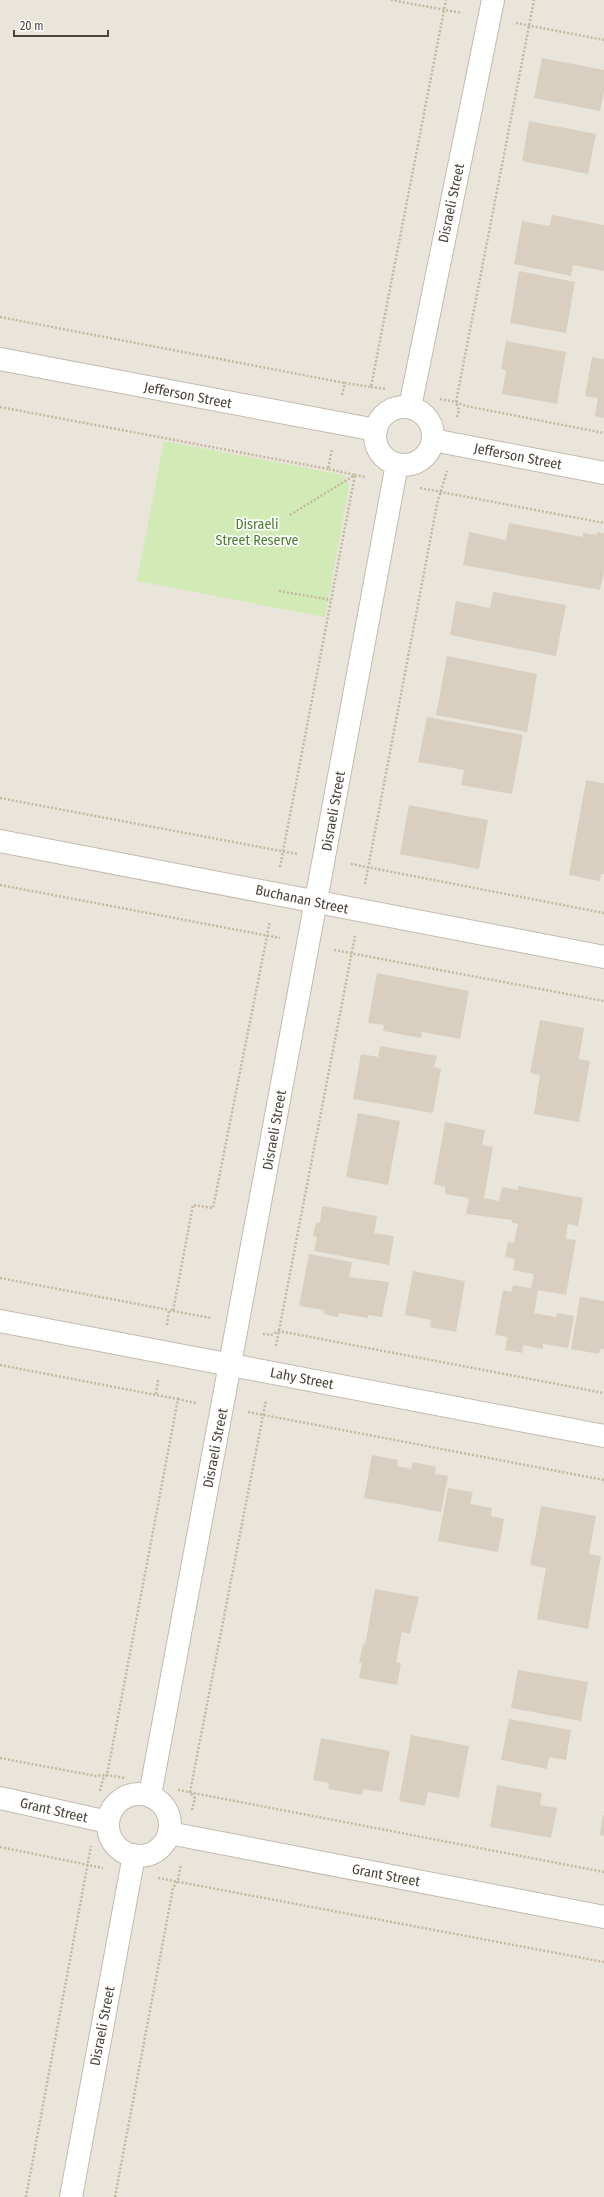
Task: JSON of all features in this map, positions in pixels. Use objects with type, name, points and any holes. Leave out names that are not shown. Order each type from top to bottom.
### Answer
[{"type":"street","name":"Disraeli Street","points":[[411,400],[493,0]]},
{"type":"street","name":"Jefferson Street","points":[[0,359],[376,430]]},
{"type":"street","points":[[411,400],[428,418],[432,428],[443,442],[430,449],[424,457],[407,465],[396,473],[377,448],[376,430],[380,420],[388,411],[411,400]]},
{"type":"street","name":"Jefferson Street","points":[[443,442],[604,473]]},
{"type":"street","name":"Disraeli Street","points":[[151,1790],[396,473]]},
{"type":"street","name":"Buchanan Street","points":[[0,841],[604,957]]},
{"type":"street","name":"Lahy Street","points":[[0,1321],[604,1436]]},
{"type":"street","points":[[151,1790],[167,1810],[170,1822],[178,1835],[164,1843],[156,1851],[145,1855],[132,1865],[124,1852],[114,1844],[101,1821],[123,1799],[151,1790]]},
{"type":"street","name":"Grant Street","points":[[0,1798],[101,1821]]},
{"type":"street","name":"Grant Street","points":[[178,1835],[604,1917]]},
{"type":"street","name":"Disraeli Street","points":[[70,2197],[132,1865]]},
{"type":"path","points":[[371,387],[446,0]]},
{"type":"path","points":[[190,1792],[437,504],[447,474],[443,442],[458,410],[456,402],[534,0]]},
{"type":"path","points":[[0,317],[371,387],[411,400],[456,402],[466,406],[604,432]]},
{"type":"path","points":[[328,469],[345,383]]},
{"type":"path","points":[[0,407],[355,475],[396,473],[441,492],[604,523]]},
{"type":"path","points":[[290,515],[355,475]]},
{"type":"path","points":[[173,1311],[193,1205],[214,1208],[355,475]]},
{"type":"path","points":[[279,590],[331,600]]},
{"type":"path","points":[[0,1278],[216,1319],[237,1329],[271,1335],[279,1331],[604,1393]]},
{"type":"path","points":[[156,1395],[169,1310]]},
{"type":"path","points":[[0,1366],[604,1480]]},
{"type":"path","points":[[26,2197],[87,1864],[101,1821],[103,1779],[107,1775],[178,1399]]},
{"type":"path","points":[[0,1758],[96,1776],[107,1775],[151,1790],[190,1792],[604,1872]]},
{"type":"path","points":[[115,2197],[173,1888],[178,1880],[178,1835],[195,1798],[190,1792]]},
{"type":"path","points":[[0,1847],[87,1864],[132,1865],[178,1880],[604,1962]]},
{"type":"shaded area","points":[[0,0],[604,0],[604,2197],[0,2197]]},
{"type":"green space","name":"Disraeli Street Reserve","points":[[164,441],[344,475],[349,486],[325,617],[137,581]]},
{"type":"building","points":[[542,58],[604,70],[604,92],[600,111],[534,98]]},
{"type":"building","points":[[529,121],[596,134],[588,174],[522,161]]},
{"type":"building","points":[[552,215],[604,225],[604,271],[573,265],[571,276],[514,264],[522,221],[550,226]]},
{"type":"building","points":[[519,271],[575,282],[566,333],[510,323]]},
{"type":"building","points":[[506,341],[566,352],[557,404],[502,394],[506,370],[501,369]]},
{"type":"building","points":[[592,357],[604,359],[604,418],[595,416],[598,398],[585,396]]},
{"type":"building","points":[[509,523],[583,537],[583,533],[597,535],[597,532],[604,533],[604,572],[600,590],[463,565],[469,532],[506,540]]},
{"type":"building","points":[[493,592],[566,605],[556,656],[450,635],[456,601],[490,608]]},
{"type":"building","points":[[447,656],[537,674],[527,732],[436,715]]},
{"type":"building","points":[[427,717],[523,735],[512,794],[461,785],[464,770],[418,762]]},
{"type":"building","points":[[586,780],[604,783],[604,874],[601,874],[600,881],[569,875]]},
{"type":"building","points":[[409,805],[488,820],[479,869],[400,854]]},
{"type":"building","points":[[377,973],[469,991],[460,1039],[422,1032],[421,1038],[383,1031],[384,1025],[368,1023]]},
{"type":"building","points":[[540,1020],[584,1028],[579,1059],[590,1061],[579,1122],[534,1114],[540,1075],[530,1073]]},
{"type":"building","points":[[380,1046],[437,1056],[434,1067],[441,1069],[433,1113],[353,1099],[361,1054],[378,1057]]},
{"type":"building","points":[[358,1113],[400,1121],[388,1185],[346,1177]]},
{"type":"building","points":[[445,1122],[485,1130],[482,1145],[493,1147],[484,1198],[499,1201],[502,1187],[518,1190],[518,1186],[583,1198],[578,1226],[568,1224],[566,1239],[576,1240],[566,1295],[538,1290],[534,1313],[556,1317],[557,1313],[574,1316],[568,1348],[543,1344],[543,1349],[523,1345],[522,1353],[505,1350],[507,1337],[495,1335],[503,1290],[511,1292],[513,1285],[531,1288],[534,1274],[513,1270],[515,1259],[505,1257],[508,1242],[514,1243],[518,1224],[512,1223],[512,1220],[466,1214],[469,1198],[445,1194],[445,1187],[434,1184]]},
{"type":"building","points":[[322,1206],[377,1216],[374,1233],[394,1236],[389,1265],[314,1251],[317,1237],[313,1236],[316,1222],[320,1223]]},
{"type":"building","points":[[309,1254],[352,1262],[349,1277],[389,1282],[382,1317],[368,1315],[368,1318],[339,1313],[338,1317],[323,1314],[324,1310],[299,1306]]},
{"type":"building","points":[[413,1271],[465,1281],[456,1332],[430,1327],[431,1320],[405,1315]]},
{"type":"building","points":[[580,1297],[604,1301],[604,1349],[600,1349],[599,1354],[571,1349]]},
{"type":"building","points":[[372,1455],[398,1460],[397,1466],[411,1469],[413,1462],[436,1467],[435,1474],[448,1476],[441,1512],[364,1498]]},
{"type":"building","points":[[448,1488],[473,1492],[470,1504],[492,1508],[491,1516],[504,1519],[498,1552],[438,1541]]},
{"type":"building","points":[[541,1506],[596,1516],[589,1554],[601,1556],[588,1629],[537,1619],[546,1568],[530,1565]]},
{"type":"building","points":[[375,1589],[419,1597],[410,1634],[402,1632],[396,1662],[401,1663],[397,1685],[359,1678],[362,1663],[359,1663],[363,1644],[365,1645]]},
{"type":"building","points":[[518,1670],[588,1682],[581,1721],[511,1708]]},
{"type":"building","points":[[509,1719],[571,1730],[566,1760],[549,1757],[547,1769],[501,1760]]},
{"type":"building","points":[[411,1735],[469,1746],[459,1798],[428,1792],[425,1806],[399,1801]]},
{"type":"building","points":[[321,1738],[390,1751],[382,1792],[363,1789],[362,1795],[328,1789],[329,1783],[313,1780]]},
{"type":"building","points":[[497,1785],[542,1793],[540,1805],[557,1808],[551,1838],[490,1827]]},
{"type":"building","points":[[604,1815],[604,1836],[600,1835]]}]
